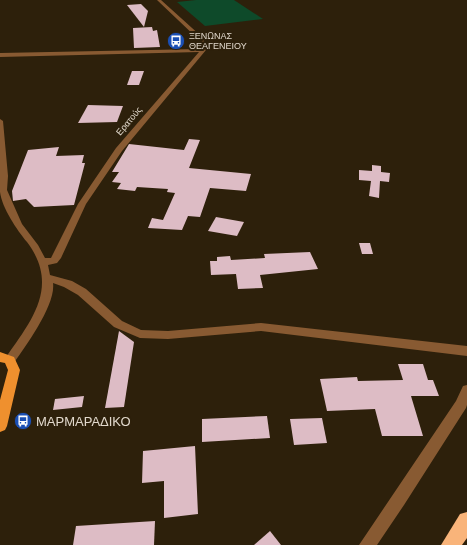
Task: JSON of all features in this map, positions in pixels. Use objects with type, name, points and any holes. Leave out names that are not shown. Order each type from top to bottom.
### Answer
[{"type":"highway","points":[[451,545],[467,521]]},
{"type":"main road","points":[[0,426],[14,373],[14,365],[5,358]]},
{"type":"street","points":[[0,55],[203,50],[203,43],[200,38],[159,0]]},
{"type":"street","name":"Ερατούς","points":[[42,262],[54,261],[58,256],[82,204],[119,150],[143,120],[198,58],[203,50]]},
{"type":"street","points":[[0,121],[4,176],[3,190],[18,225],[35,247],[48,278],[47,293],[34,325],[5,358]]},
{"type":"street","points":[[48,278],[68,284],[82,292],[118,324],[140,334],[168,335],[261,327],[467,351]]},
{"type":"street","points":[[367,545],[399,500],[457,410],[467,390]]},
{"type":"green space","points":[[196,0],[234,0],[263,19],[205,26],[177,2]]},
{"type":"building","points":[[141,4],[148,11],[144,27],[127,5]]},
{"type":"building","points":[[152,27],[153,31],[157,30],[160,47],[134,48],[133,28]]},
{"type":"building","points":[[132,71],[144,71],[139,85],[127,85]]},
{"type":"building","points":[[88,105],[123,106],[117,122],[78,123]]},
{"type":"building","points":[[189,139],[200,140],[189,168],[251,174],[246,191],[210,188],[200,217],[188,216],[182,230],[148,228],[152,218],[163,220],[175,193],[167,192],[168,189],[137,187],[135,191],[117,189],[121,183],[112,182],[119,172],[112,172],[129,144],[184,150]]},
{"type":"building","points":[[59,147],[56,156],[84,155],[82,163],[85,163],[74,205],[34,207],[26,199],[13,201],[12,191],[28,150]]},
{"type":"building","points":[[372,165],[381,166],[381,172],[390,173],[389,182],[380,181],[379,198],[369,196],[371,181],[359,180],[359,170],[372,171]]},
{"type":"building","points":[[216,217],[244,222],[237,236],[208,231]]},
{"type":"building","points":[[359,243],[370,243],[373,254],[362,254]]},
{"type":"building","points":[[310,252],[318,269],[260,275],[263,288],[238,289],[236,274],[211,275],[210,261],[217,261],[217,257],[230,256],[231,260],[265,258],[264,254]]},
{"type":"building","points":[[119,331],[134,342],[124,407],[105,408]]},
{"type":"building","points":[[398,364],[423,364],[428,380],[433,380],[439,396],[411,396],[423,436],[382,436],[375,409],[327,411],[320,379],[357,377],[358,381],[403,380]]},
{"type":"building","points":[[84,396],[82,407],[53,410],[55,399]]},
{"type":"building","points":[[267,416],[270,438],[202,442],[202,419]]},
{"type":"building","points":[[322,418],[327,443],[294,445],[290,419]]},
{"type":"building","points":[[195,446],[198,514],[164,518],[164,481],[142,483],[143,451]]},
{"type":"building","points":[[155,521],[154,545],[73,545],[76,526]]},
{"type":"building","points":[[270,531],[281,545],[254,545]]},
{"type":"place","name":"ΞΕΝΩΝΑΣ ΘΕΑΓΕΝΕΙΟΥ","points":[[176,41]]},
{"type":"place","name":"ΜΑΡΜΑΡΑΔΙΚΟ","points":[[23,421]]}]
